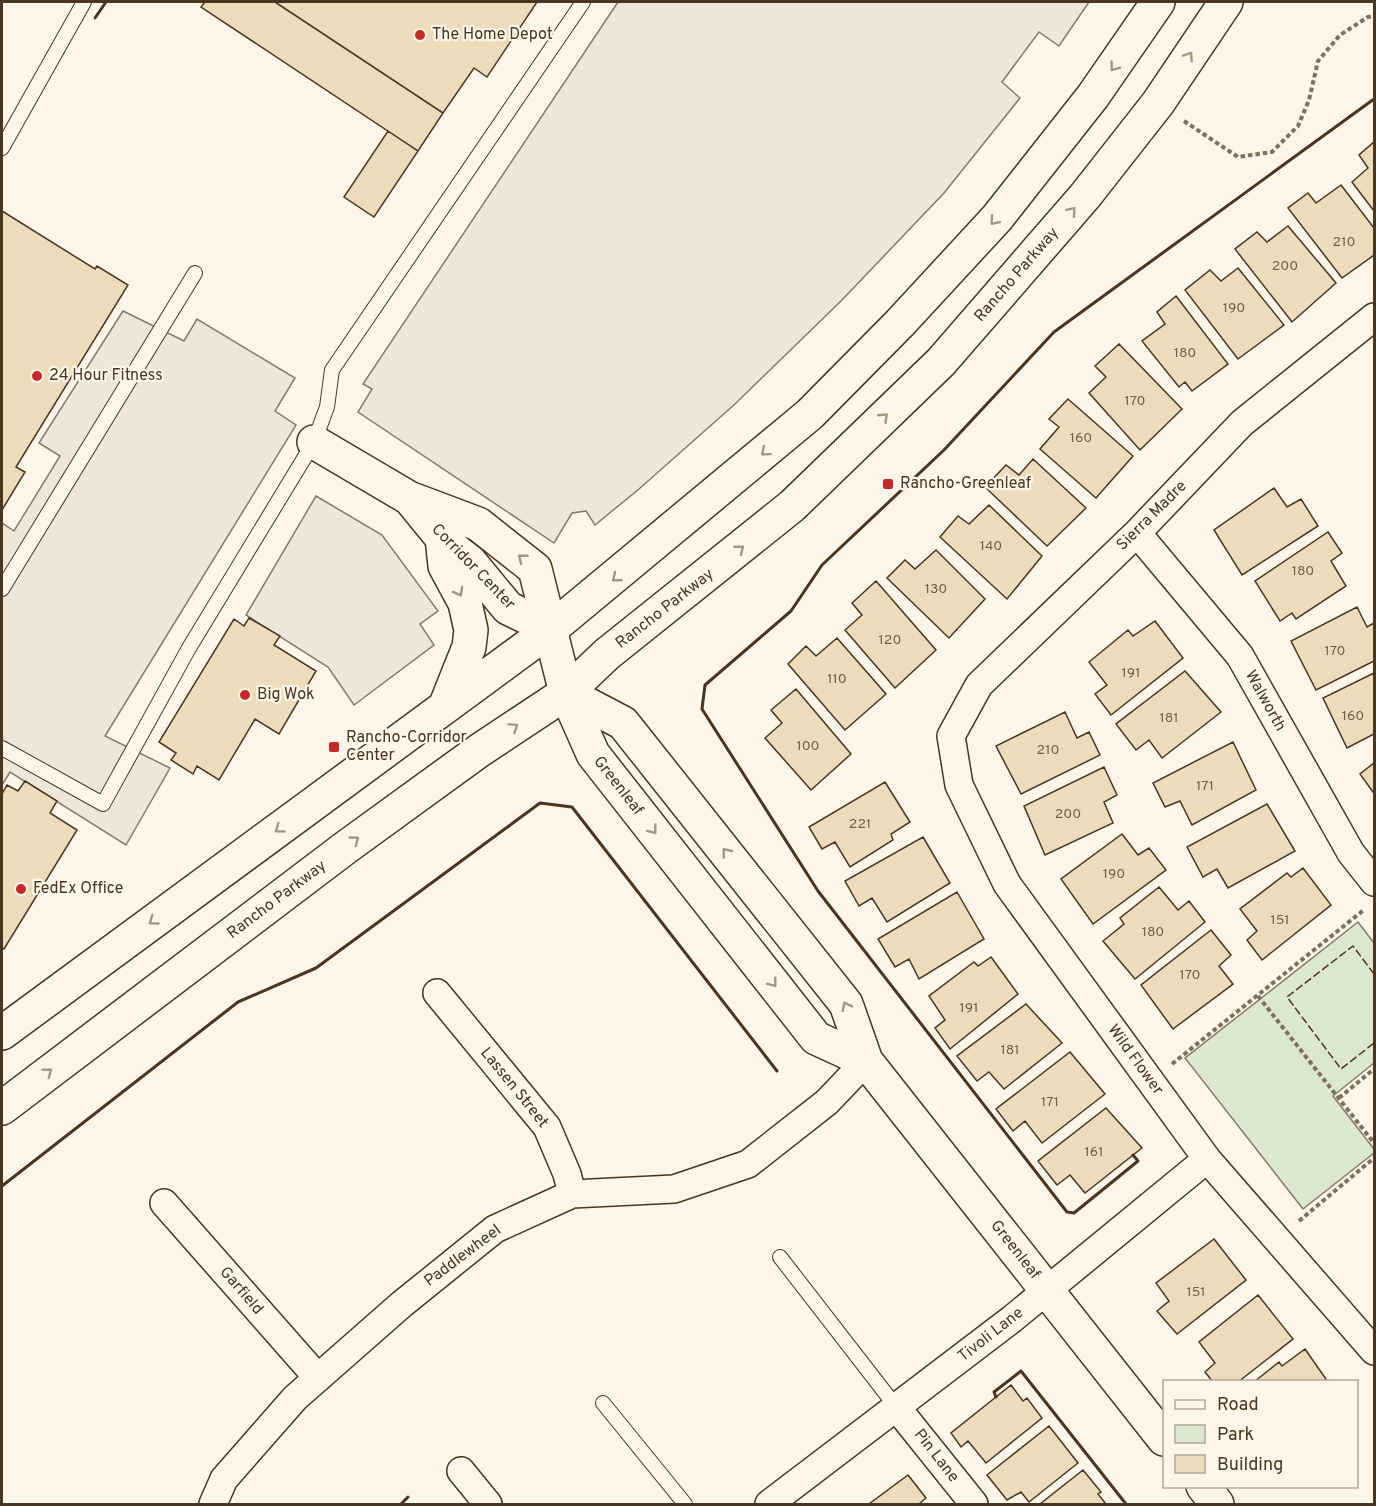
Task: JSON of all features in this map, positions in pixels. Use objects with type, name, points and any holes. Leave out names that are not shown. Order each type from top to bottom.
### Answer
[{"type":"main road","points":[[2,1033],[551,629],[810,414],[892,331],[997,218],[1099,88],[1158,2]]},
{"type":"main road","name":"Rancho Parkway","points":[[2,1108],[345,848],[480,750],[566,693],[607,654],[792,506],[941,362],[1085,196],[1158,103],[1226,2]]},
{"type":"main road","name":"Corridor Center","points":[[314,442],[409,498],[478,524],[535,569],[551,629]]},
{"type":"main road","name":"Corridor Center","points":[[409,498],[442,538],[470,562],[508,609],[551,629]]},
{"type":"main road","points":[[442,538],[445,566],[465,603],[471,630],[469,647],[445,707]]},
{"type":"main road","points":[[551,629],[566,693]]},
{"type":"main road","name":"Greenleaf","points":[[566,693],[593,754],[816,1038],[866,1061]]},
{"type":"main road","name":"Greenleaf","points":[[566,693],[623,723],[846,1004],[866,1061],[1163,1437]]},
{"type":"main road","points":[[1205,1488],[1217,1504]]},
{"type":"street","name":"Sierra Madre","points":[[951,736],[979,685],[1137,533],[1242,423],[1373,322]]},
{"type":"street","name":"Walworth","points":[[1137,533],[1240,656],[1351,853],[1374,882]]},
{"type":"street","name":"Wild Flower","points":[[951,736],[959,785],[1006,884],[1207,1159],[1372,1343]]},
{"type":"street","name":"Lassen Street","points":[[437,993],[547,1127],[567,1174],[572,1194]]},
{"type":"street","name":"Paddlewheel","points":[[213,1504],[224,1479],[295,1398],[402,1304],[495,1229],[572,1194],[674,1189],[748,1164],[827,1102],[866,1061]]},
{"type":"street","name":"Tivoli Lane","points":[[769,1504],[1047,1291],[1207,1159]]},
{"type":"street","name":"Garfield","points":[[164,1203],[318,1378]]},
{"type":"street","name":"Pin Lane","points":[[897,1408],[974,1504]]},
{"type":"street","points":[[460,1471],[488,1504]]},
{"type":"lane","points":[[2,148],[84,2]]},
{"type":"lane","points":[[2,748],[103,804],[189,648],[314,442],[327,407],[332,370],[583,2]]},
{"type":"lane","points":[[2,589],[195,273]]},
{"type":"lane","points":[[780,1257],[897,1408]]},
{"type":"lane","points":[[603,1403],[685,1504]]},
{"type":"path","points":[[1158,103],[1238,157],[1272,152],[1298,126],[1309,100],[1318,61],[1340,35],[1368,17],[1374,16]]},
{"type":"path","points":[[1150,1082],[1374,902]]},
{"type":"path","points":[[1258,996],[1374,1143]]},
{"type":"path","points":[[1339,1098],[1374,1069]]},
{"type":"path","points":[[1278,1239],[1374,1158]]},
{"type":"green space","points":[[1358,922],[1374,943],[1374,1063],[1333,1096],[1374,1149],[1374,1153],[1303,1209],[1185,1058]]},
{"type":"shaded area","points":[[618,2],[1089,2],[1059,46],[1039,32],[1002,82],[1020,98],[944,193],[842,300],[735,404],[639,489],[595,525],[586,511],[572,513],[554,543],[358,412],[372,389],[363,384]]},
{"type":"shaded area","points":[[123,311],[184,341],[197,319],[295,378],[275,411],[296,425],[105,736],[170,768],[126,845],[10,772],[2,785],[2,523],[14,531],[60,456],[39,443]]},
{"type":"shaded area","points":[[316,496],[382,535],[438,611],[420,624],[434,645],[354,705],[328,667],[246,615]]},
{"type":"building","points":[[205,2],[275,2],[443,113],[418,151],[201,7]]},
{"type":"building","name":"The Home Depot","points":[[275,2],[537,2],[487,77],[474,68],[443,113]]},
{"type":"building","points":[[388,131],[418,151],[374,217],[344,197]]},
{"type":"building","points":[[1374,142],[1374,211],[1352,182],[1368,168],[1359,155]]},
{"type":"building","points":[[1341,185],[1374,228],[1374,255],[1342,278],[1288,208],[1308,193],[1316,203]]},
{"type":"building","name":"24 Hour Fitness","points":[[2,211],[95,269],[97,266],[128,285],[16,467],[25,472],[2,510]]},
{"type":"building","points":[[1288,226],[1336,283],[1292,322],[1235,249],[1257,232],[1267,242]]},
{"type":"building","points":[[1238,268],[1284,325],[1238,359],[1185,290],[1210,270],[1221,281]]},
{"type":"building","points":[[1176,296],[1228,364],[1192,391],[1185,382],[1179,387],[1142,341],[1165,324],[1157,312]]},
{"type":"building","points":[[1119,344],[1182,409],[1140,450],[1089,393],[1106,377],[1095,366]]},
{"type":"building","points":[[1068,399],[1133,456],[1096,498],[1040,449],[1059,427],[1049,419]]},
{"type":"building","points":[[1033,459],[1086,508],[1047,546],[985,487],[1006,465],[1019,475]]},
{"type":"building","points":[[1274,488],[1287,507],[1301,499],[1318,526],[1242,575],[1214,530]]},
{"type":"building","points":[[989,505],[1042,556],[1007,599],[940,537],[958,516],[969,524]]},
{"type":"building","points":[[1328,532],[1342,553],[1331,561],[1346,586],[1296,619],[1292,613],[1280,621],[1255,581]]},
{"type":"building","points":[[936,550],[985,599],[949,638],[887,578],[905,560],[915,569]]},
{"type":"building","points":[[876,581],[936,650],[895,688],[845,630],[862,615],[852,603]]},
{"type":"building","points":[[1357,607],[1367,627],[1374,623],[1374,661],[1316,690],[1291,641]]},
{"type":"building","name":"Big Wok","points":[[249,618],[280,636],[274,645],[316,671],[279,734],[255,719],[219,780],[197,766],[193,774],[171,760],[176,753],[159,742],[234,619],[244,626]]},
{"type":"building","points":[[1155,621],[1183,658],[1111,715],[1095,694],[1107,685],[1089,662],[1128,630],[1133,636]]},
{"type":"building","points":[[837,638],[886,694],[845,730],[788,664],[806,646],[816,656]]},
{"type":"building","points":[[1185,671],[1221,712],[1162,758],[1149,740],[1136,750],[1116,724]]},
{"type":"building","points":[[1374,673],[1374,734],[1347,748],[1323,698]]},
{"type":"building","points":[[796,689],[851,754],[811,790],[765,738],[782,723],[771,710]]},
{"type":"building","points":[[1065,712],[1077,738],[1089,732],[1100,755],[1021,794],[996,746]]},
{"type":"building","points":[[1233,742],[1256,790],[1192,825],[1180,801],[1165,807],[1153,783]]},
{"type":"building","points":[[1374,763],[1374,790],[1373,792],[1360,774]]},
{"type":"building","points":[[1104,767],[1117,795],[1104,802],[1113,823],[1045,855],[1024,806]]},
{"type":"building","name":"FedEx Office","points":[[25,781],[57,801],[50,813],[77,830],[4,949],[2,948],[2,794],[7,785],[18,791]]},
{"type":"building","points":[[885,782],[910,822],[891,834],[893,840],[850,867],[835,842],[822,849],[809,827]]},
{"type":"building","points":[[1267,804],[1295,851],[1228,888],[1217,869],[1203,877],[1187,847]]},
{"type":"building","points":[[1122,834],[1138,855],[1149,848],[1166,870],[1093,924],[1061,879]]},
{"type":"building","points":[[923,837],[950,883],[887,922],[872,898],[859,906],[845,881]]},
{"type":"building","points":[[1303,868],[1331,905],[1262,960],[1247,940],[1257,931],[1240,909],[1287,873],[1291,877]]},
{"type":"building","points":[[1159,887],[1178,910],[1189,901],[1205,922],[1135,979],[1103,941],[1124,924],[1120,918]]},
{"type":"building","points":[[957,892],[984,939],[919,979],[909,959],[895,967],[878,939]]},
{"type":"building","points":[[1211,930],[1231,955],[1219,966],[1233,984],[1173,1029],[1141,985]]},
{"type":"building","points":[[991,957],[1018,994],[950,1049],[935,1028],[945,1020],[929,996],[974,962],[978,966]]},
{"type":"building","points":[[1026,1004],[1062,1043],[1004,1089],[989,1072],[977,1081],[957,1056]]},
{"type":"building","points":[[1070,1052],[1105,1094],[1042,1143],[1025,1121],[1013,1131],[996,1109]]},
{"type":"building","points":[[1106,1108],[1142,1148],[1085,1193],[1070,1175],[1057,1185],[1038,1161]]},
{"type":"building","points":[[1214,1239],[1246,1280],[1177,1334],[1157,1311],[1169,1301],[1156,1283]]},
{"type":"building","points":[[1258,1295],[1293,1339],[1241,1380],[1211,1380],[1205,1372],[1215,1363],[1199,1342]]},
{"type":"building","points":[[1305,1349],[1327,1380],[1256,1380],[1279,1362],[1282,1366]]},
{"type":"building","points":[[1011,1385],[1023,1401],[1027,1398],[1042,1418],[986,1463],[968,1441],[961,1447],[951,1433]]},
{"type":"building","points":[[1049,1426],[1078,1463],[1029,1502],[1021,1492],[1007,1500],[987,1475]]},
{"type":"building","points":[[1083,1470],[1101,1492],[1098,1494],[1106,1504],[1040,1504]]},
{"type":"building","points":[[908,1475],[926,1498],[919,1504],[869,1504]]},
{"type":"fence","points":[[1374,974],[1353,946],[1287,997],[1341,1069],[1374,1043]]},
{"type":"wall","points":[[95,18],[106,2]]},
{"type":"wall","points":[[1133,1155],[1138,1161],[1074,1213],[1067,1212],[818,891],[702,709],[705,685],[791,611],[822,565],[944,450],[1054,332],[1374,99]]},
{"type":"wall","points":[[2,1186],[238,1002],[316,968],[540,803],[572,807],[777,1071]]},
{"type":"wall","points":[[996,1397],[994,1392],[1021,1371],[1126,1504]]},
{"type":"wall","points":[[401,1504],[408,1497]]},
{"type":"place","name":"The Home Depot","points":[[420,35]]},
{"type":"place","name":"24 Hour Fitness","points":[[37,376]]},
{"type":"place","name":"Rancho-Greenleaf","points":[[888,484]]},
{"type":"place","name":"Big Wok","points":[[245,695]]},
{"type":"place","name":"Rancho-Corridor Center","points":[[334,747]]},
{"type":"place","name":"FedEx Office","points":[[21,889]]}]
